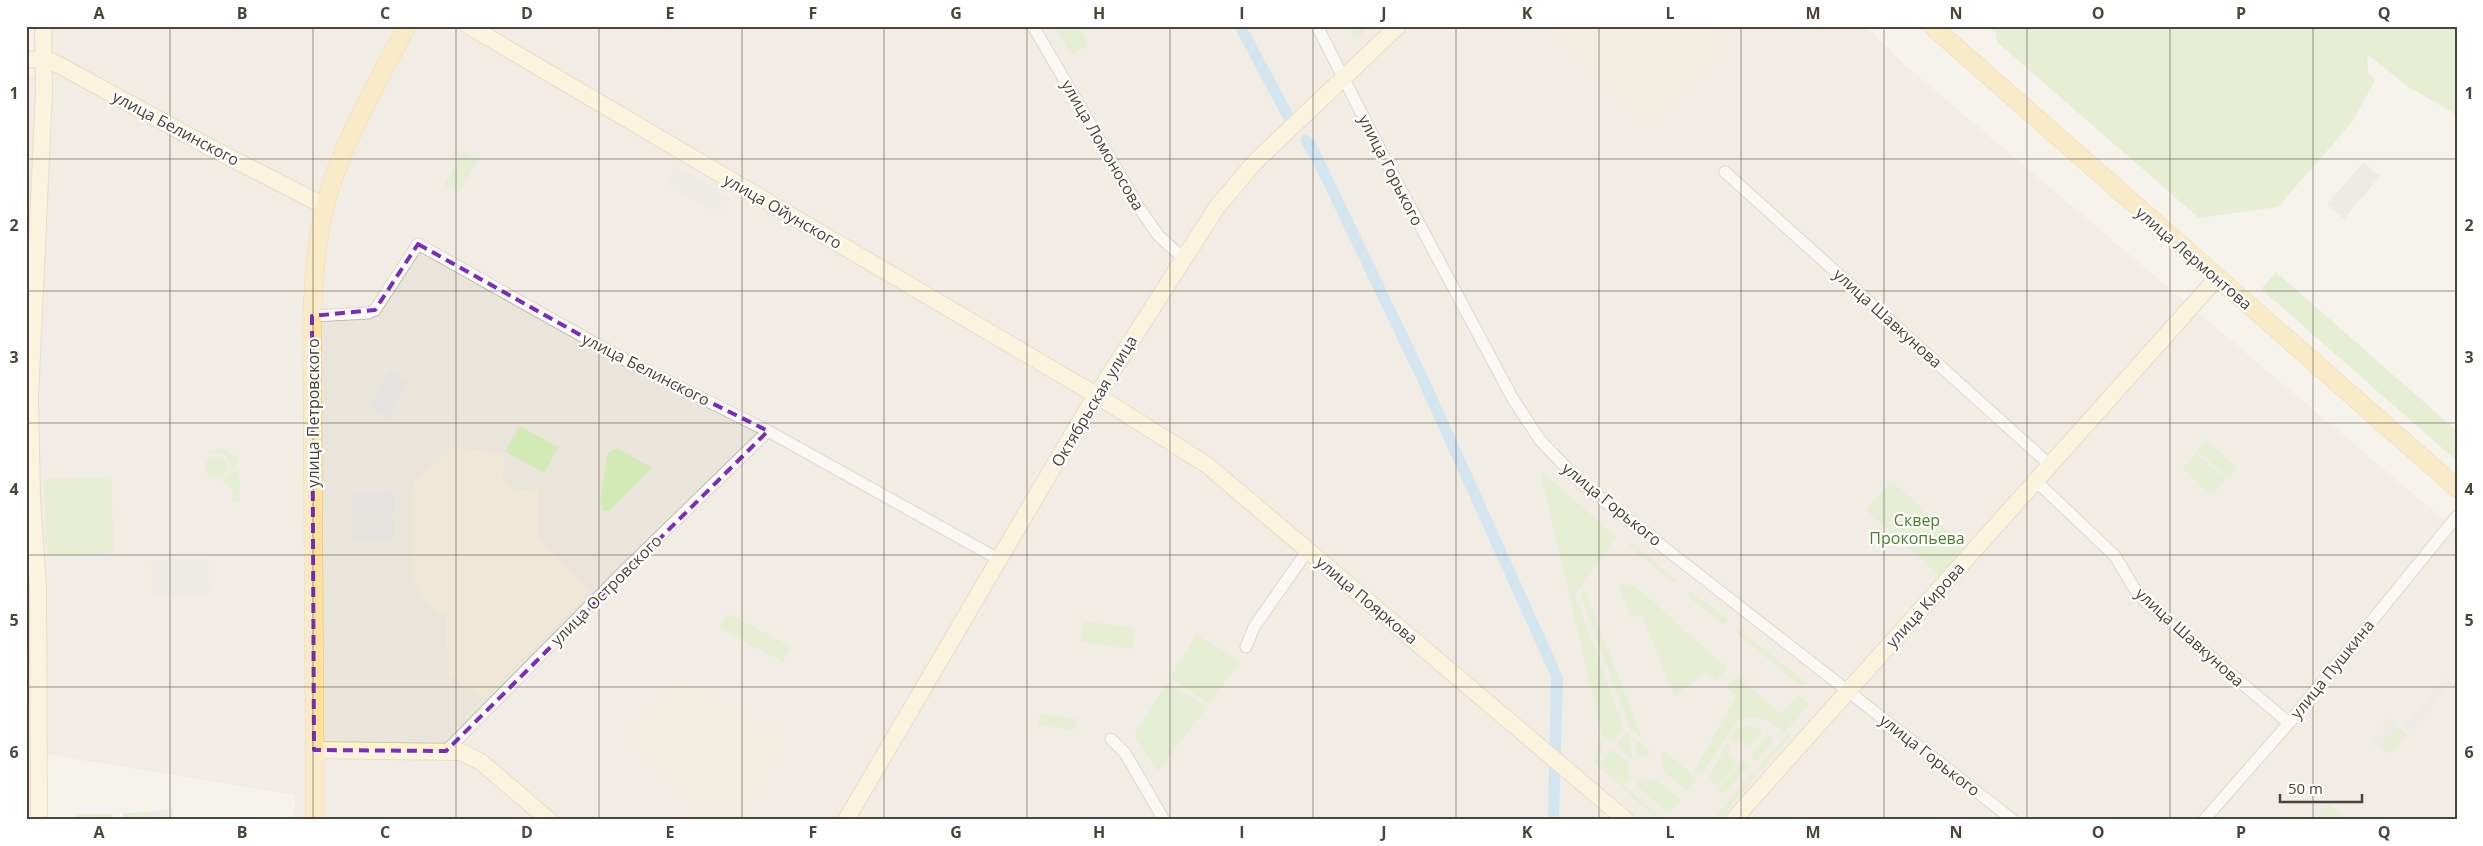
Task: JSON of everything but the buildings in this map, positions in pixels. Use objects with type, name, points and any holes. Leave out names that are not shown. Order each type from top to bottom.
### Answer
[{"type":"main road","name":"улица Петровского","points":[[315,820],[312,316],[315,258],[325,206],[347,143],[407,26]]},
{"type":"main road","name":"улица Лермонтова","points":[[1932,26],[2457,488]]},
{"type":"street","points":[[39,820],[38,587],[32,500],[30,398],[45,60],[43,26]]},
{"type":"street","name":"улица Ойунского","points":[[470,26],[1096,395]]},
{"type":"street","name":"улица Ломоносова","points":[[1033,26],[1138,206],[1158,235],[1182,258]]},
{"type":"street","name":"улица Горького","points":[[1317,26],[1392,174],[1456,294],[1513,399],[1540,440],[1580,482],[2013,820]]},
{"type":"street","name":"Октябрьская улица","points":[[846,820],[911,706],[1000,560],[1096,395],[1217,206],[1255,162],[1343,76],[1398,26]]},
{"type":"street","name":"улица Белинского","points":[[26,60],[45,60],[57,64],[211,148],[325,206]]},
{"type":"street","name":"улица Шавкунова","points":[[1725,172],[2050,465]]},
{"type":"street","name":"улица Белинского","points":[[312,316],[368,313],[375,310],[418,244],[625,360],[768,431],[1000,560]]},
{"type":"street","name":"улица Кирова","points":[[1733,820],[2217,278]]},
{"type":"street","name":"улица Пояркова","points":[[1096,395],[1207,465],[1626,820]]},
{"type":"street","name":"улица Островского","points":[[446,751],[625,570],[768,431]]},
{"type":"street","name":"улица Шавкунова","points":[[2036,481],[2115,556],[2134,588],[2146,602],[2289,723]]},
{"type":"street","name":"улица Пушкина","points":[[2204,820],[2289,723],[2457,516]]},
{"type":"street","points":[[1246,647],[1254,627],[1308,550]]},
{"type":"street","points":[[1112,739],[1126,753],[1164,820]]},
{"type":"street","points":[[314,750],[461,752],[481,762],[549,820]]},
{"type":"highlighted area","points":[[418,244],[625,360],[768,431],[446,751],[314,750],[312,316],[375,310]]},
{"type":"shaded area","points":[[50,26],[1865,26],[1900,61],[2457,531],[2457,820],[294,820],[295,795],[26,751],[26,79],[53,73]]},
{"type":"shaded area","points":[[1544,26],[1707,26],[1728,47],[1645,125]]},
{"type":"shaded area","points":[[2363,162],[2380,176],[2344,219],[2327,205]]},
{"type":"shaded area","points":[[676,166],[730,198],[719,216],[665,184]]},
{"type":"shaded area","points":[[389,370],[409,381],[388,418],[369,407]]},
{"type":"shaded area","points":[[454,448],[504,453],[503,479],[514,491],[538,489],[539,538],[591,590],[483,698],[448,675],[446,612],[436,612],[412,582],[413,483]]},
{"type":"shaded area","points":[[394,491],[394,515],[351,516],[351,492]]},
{"type":"shaded area","points":[[351,517],[394,517],[394,541],[352,542]]},
{"type":"shaded area","points":[[209,558],[210,594],[152,596],[151,560]]},
{"type":"shaded area","points":[[676,676],[789,739],[746,814],[700,813],[624,741]]},
{"type":"shaded area","points":[[2446,677],[2453,683],[2410,732],[2403,726]]},
{"type":"shaded area","points":[[2391,716],[2398,723],[2376,748],[2369,742]]},
{"type":"shaded area","points":[[2322,798],[2328,803],[2315,820],[2304,820]]},
{"type":"shaded area","points":[[173,808],[174,820],[150,820],[150,812]]},
{"type":"green space","points":[[1055,26],[1078,26],[1088,45],[1071,55]]},
{"type":"green space","points":[[1349,26],[1370,26],[1354,41]]},
{"type":"green space","points":[[1988,26],[2457,26],[2457,115],[2407,86],[2367,54],[2368,72],[2375,80],[2353,121],[2278,207],[2199,218],[1997,42],[1996,33]]},
{"type":"green space","points":[[463,152],[478,160],[459,193],[444,185]]},
{"type":"green space","points":[[2276,272],[2457,431],[2457,461],[2261,289]]},
{"type":"green space","points":[[520,426],[558,447],[544,473],[505,451]]},
{"type":"green space","points":[[2206,440],[2237,468],[2228,478],[2197,450]]},
{"type":"green space","points":[[617,448],[652,468],[609,511],[604,511],[600,502],[608,453]]},
{"type":"green space","points":[[216,449],[226,450],[238,457],[238,464],[231,468],[228,458],[222,453],[208,454],[208,452]]},
{"type":"green space","points":[[2196,453],[2226,479],[2212,495],[2182,469]]},
{"type":"green space","points":[[212,456],[220,456],[227,463],[227,471],[220,478],[212,478],[205,471],[205,463]]},
{"type":"green space","points":[[1540,470],[1616,537],[1575,595],[1624,729],[1612,742],[1602,735],[1599,764],[1664,820],[1658,820],[1594,762],[1602,734]]},
{"type":"green space","points":[[230,472],[239,473],[240,502],[238,503],[231,500],[234,491],[222,481]]},
{"type":"green space","points":[[111,477],[114,553],[47,556],[44,479]]},
{"type":"green space","name":"Сквер Прокопьева","points":[[1891,481],[1968,549],[1943,578],[1866,510]]},
{"type":"green space","points":[[1631,542],[1676,580],[1673,583],[1628,545]]},
{"type":"green space","points":[[1619,584],[1635,586],[1727,668],[1717,680],[1706,672],[1675,697],[1642,615],[1631,618]]},
{"type":"green space","points":[[1585,591],[1642,738],[1630,728],[1580,595]]},
{"type":"green space","points":[[1690,591],[1729,620],[1724,625],[1687,596]]},
{"type":"green space","points":[[727,613],[791,647],[783,662],[719,628]]},
{"type":"green space","points":[[1083,621],[1135,628],[1132,649],[1080,642]]},
{"type":"green space","points":[[1736,628],[1808,683],[1800,685],[1738,635]]},
{"type":"green space","points":[[1197,634],[1241,662],[1209,703],[1170,678]]},
{"type":"green space","points":[[1737,676],[1781,714],[1798,695],[1809,705],[1784,733],[1774,724],[1763,719],[1751,718],[1737,721],[1700,776],[1694,772],[1736,696],[1727,688]]},
{"type":"green space","points":[[1167,683],[1207,707],[1158,771],[1134,735]]},
{"type":"green space","points":[[1040,714],[1077,719],[1075,730],[1038,725]]},
{"type":"green space","points":[[2396,725],[2407,735],[2390,754],[2379,745]]},
{"type":"green space","points":[[1751,726],[1763,730],[1748,749],[1744,742],[1739,740],[1735,744],[1728,738],[1737,729]]},
{"type":"green space","points":[[1627,732],[1629,734],[1633,760],[1617,745]]},
{"type":"green space","points":[[1789,732],[1791,735],[1762,769],[1759,766]]},
{"type":"green space","points":[[1768,734],[1774,740],[1757,761],[1751,756]]},
{"type":"green space","points":[[1633,737],[1651,752],[1646,757],[1638,757]]},
{"type":"green space","points":[[1727,744],[1732,747],[1729,751],[1731,757],[1737,763],[1718,787],[1709,778]]},
{"type":"green space","points":[[1612,749],[1629,764],[1628,773],[1631,778],[1625,784],[1600,763]]},
{"type":"green space","points":[[1664,751],[1697,778],[1687,791],[1662,770],[1663,761],[1660,756]]},
{"type":"green space","points":[[1743,760],[1749,765],[1723,794],[1718,790]]},
{"type":"green space","points":[[1752,773],[1756,776],[1719,820],[1712,820]]},
{"type":"green space","points":[[1641,779],[1646,782],[1656,779],[1681,800],[1669,813],[1636,785]]},
{"type":"green space","points":[[2328,803],[2345,817],[2343,820],[2315,820]]},
{"type":"green space","points":[[150,812],[150,820],[123,820],[123,813]]},
{"type":"green space","points":[[75,814],[114,814],[108,820],[80,820]]},
{"type":"water","points":[[1314,139],[1429,379],[1563,677],[1559,820],[1548,820],[1551,677],[1418,382],[1306,148],[1305,144]]},
{"type":"waterway","points":[[1240,26],[1288,116]]},
{"type":"waterway","points":[[1306,140],[1315,156]]}]
